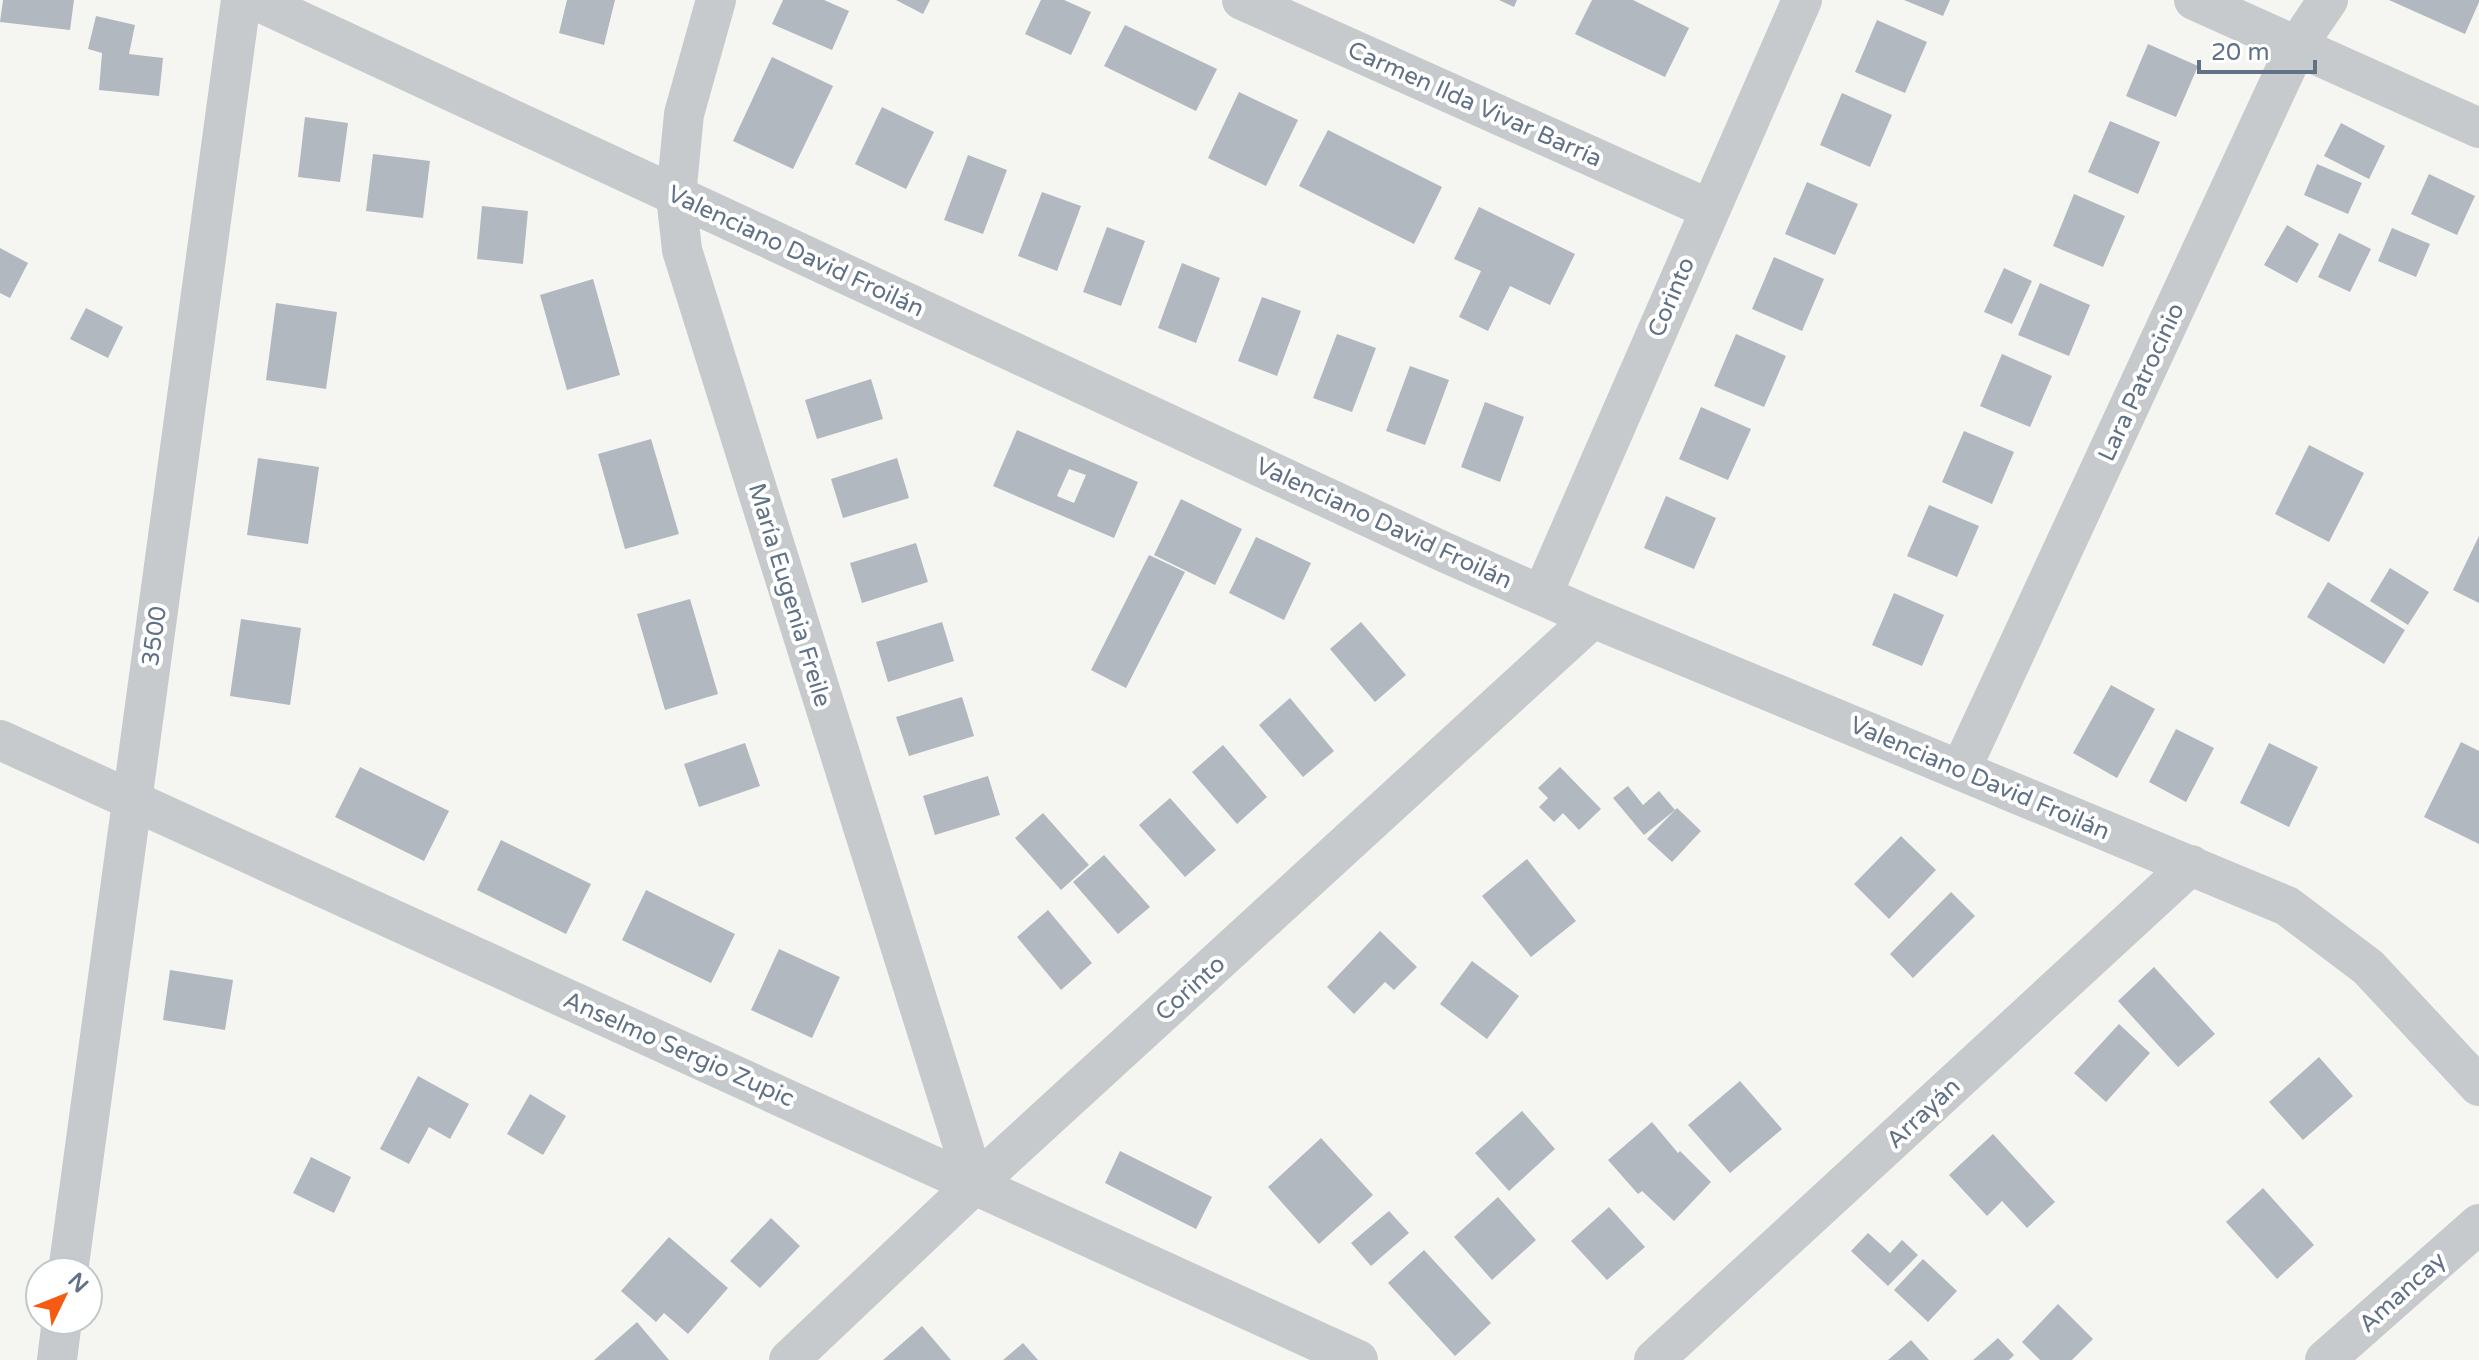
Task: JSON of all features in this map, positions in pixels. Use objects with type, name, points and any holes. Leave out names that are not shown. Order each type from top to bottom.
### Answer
[{"type":"street","name":"3500","points":[[70,1256],[241,0]]},
{"type":"street","name":"Valenciano David Froilán","points":[[255,0],[1593,618],[2287,906],[2368,967],[2479,1086]]},
{"type":"street","name":"María Eugenia Freile","points":[[716,0],[684,114],[676,196],[682,250],[975,1184]]},
{"type":"street","name":"Carmen Ilda Vivar Barría","points":[[1242,0],[1709,209]]},
{"type":"street","name":"Corinto","points":[[1542,595],[1802,0]]},
{"type":"street","points":[[2194,0],[2479,128]]},
{"type":"street","name":"Lara Patrocinio","points":[[1961,769],[2296,47],[2328,0]]},
{"type":"street","name":"Corinto","points":[[789,1360],[975,1184],[1593,618]]},
{"type":"street","name":"Anselmo Sergio Zupic","points":[[0,740],[1358,1360]]},
{"type":"street","name":"Arrayán","points":[[1654,1360],[2191,865]]},
{"type":"street","name":"Amancay","points":[[2325,1360],[2479,1224]]},
{"type":"street","points":[[57,1360],[60,1336]]},
{"type":"building","points":[[3,0],[74,0],[70,30],[0,22]]},
{"type":"building","points":[[567,0],[615,0],[604,45],[559,33]]},
{"type":"building","points":[[783,0],[824,0],[849,11],[832,50],[772,24]]},
{"type":"building","points":[[896,0],[930,0],[923,14]]},
{"type":"building","points":[[1041,0],[1064,0],[1091,12],[1071,55],[1025,34]]},
{"type":"building","points":[[1499,0],[1517,0],[1514,7]]},
{"type":"building","points":[[1592,0],[1633,0],[1689,28],[1665,77],[1575,34]]},
{"type":"building","points":[[1904,0],[1950,0],[1943,16]]},
{"type":"building","points":[[2389,0],[2479,0],[2479,2],[2465,34]]},
{"type":"building","points":[[96,16],[135,25],[129,54],[163,58],[159,96],[99,90],[102,53],[88,49]]},
{"type":"building","points":[[1877,20],[1927,42],[1905,93],[1855,72]]},
{"type":"building","points":[[1125,25],[1217,69],[1196,111],[1104,66]]},
{"type":"building","points":[[2148,44],[2198,66],[2176,117],[2126,96]]},
{"type":"building","points":[[772,57],[833,86],[793,169],[733,141]]},
{"type":"building","points":[[1239,92],[1298,120],[1266,186],[1208,158]]},
{"type":"building","points":[[1842,93],[1892,115],[1870,167],[1820,145]]},
{"type":"building","points":[[882,107],[934,132],[906,189],[855,164]]},
{"type":"building","points":[[305,117],[348,123],[340,182],[298,177]]},
{"type":"building","points":[[2110,121],[2160,142],[2138,194],[2088,172]]},
{"type":"building","points":[[2341,123],[2385,146],[2369,179],[2324,156]]},
{"type":"building","points":[[1328,130],[1442,187],[1414,244],[1299,186]]},
{"type":"building","points":[[373,154],[430,161],[423,218],[366,211]]},
{"type":"building","points":[[968,155],[1007,170],[983,234],[944,220]]},
{"type":"building","points":[[2317,164],[2362,183],[2348,214],[2304,195]]},
{"type":"building","points":[[2429,174],[2475,196],[2457,235],[2411,214]]},
{"type":"building","points":[[1807,182],[1858,204],[1835,255],[1785,234]]},
{"type":"building","points":[[1042,192],[1081,206],[1057,271],[1018,256]]},
{"type":"building","points":[[2074,194],[2125,216],[2103,267],[2053,246]]},
{"type":"building","points":[[482,206],[528,211],[523,264],[477,259]]},
{"type":"building","points":[[1479,207],[1575,254],[1550,305],[1510,286],[1488,331],[1459,317],[1481,271],[1454,259]]},
{"type":"building","points":[[2287,225],[2319,244],[2297,283],[2264,265]]},
{"type":"building","points":[[1107,227],[1145,241],[1121,306],[1083,292]]},
{"type":"building","points":[[2392,228],[2430,244],[2416,277],[2378,261]]},
{"type":"building","points":[[2339,233],[2371,249],[2350,292],[2318,277]]},
{"type":"building","points":[[0,248],[28,263],[10,298],[0,293]]},
{"type":"building","points":[[1774,257],[1824,279],[1802,331],[1752,309]]},
{"type":"building","points":[[1182,263],[1220,278],[1196,343],[1158,328]]},
{"type":"building","points":[[2004,268],[2032,281],[2012,324],[1984,312]]},
{"type":"building","points":[[593,279],[620,375],[567,390],[540,295]]},
{"type":"building","points":[[2040,283],[2090,305],[2069,356],[2018,335]]},
{"type":"building","points":[[1262,297],[1301,311],[1277,376],[1238,361]]},
{"type":"building","points":[[276,303],[337,312],[326,389],[266,380]]},
{"type":"building","points":[[86,308],[123,327],[108,358],[70,339]]},
{"type":"building","points":[[1337,334],[1376,348],[1352,412],[1313,398]]},
{"type":"building","points":[[1736,334],[1786,356],[1764,407],[1714,386]]},
{"type":"building","points":[[2002,354],[2052,376],[2030,427],[1980,406]]},
{"type":"building","points":[[1410,366],[1449,380],[1425,445],[1386,431]]},
{"type":"building","points":[[871,379],[883,419],[817,439],[805,400]]},
{"type":"building","points":[[1485,402],[1524,417],[1500,482],[1461,467]]},
{"type":"building","points":[[1701,407],[1751,429],[1728,480],[1679,459]]},
{"type":"building","points":[[1017,430],[1138,482],[1114,538],[993,486]],"holes":[[[1069,469],[1086,475],[1074,503],[1057,496]]]},
{"type":"building","points":[[1964,431],[2014,452],[1992,504],[1942,482]]},
{"type":"building","points":[[651,439],[679,534],[625,549],[598,454]]},
{"type":"building","points":[[2309,445],[2364,473],[2329,542],[2275,514]]},
{"type":"building","points":[[258,458],[319,467],[308,544],[247,535]]},
{"type":"building","points":[[897,458],[909,498],[843,518],[831,479]]},
{"type":"building","points":[[1666,496],[1716,518],[1694,569],[1644,548]]},
{"type":"building","points":[[1181,499],[1242,529],[1215,585],[1154,555]]},
{"type":"building","points":[[1929,505],[1979,526],[1957,577],[1907,556]]},
{"type":"building","points":[[2479,536],[2479,603],[2453,590]]},
{"type":"building","points":[[1256,537],[1311,563],[1284,620],[1229,593]]},
{"type":"building","points":[[916,543],[928,582],[862,603],[850,563]]},
{"type":"building","points":[[1149,555],[1185,572],[1126,688],[1091,670]]},
{"type":"building","points":[[2390,568],[2429,592],[2408,625],[2370,601]]},
{"type":"building","points":[[2328,582],[2405,630],[2384,664],[2307,617]]},
{"type":"building","points":[[1894,593],[1944,615],[1922,666],[1872,645]]},
{"type":"building","points":[[690,599],[718,694],[665,710],[637,614]]},
{"type":"building","points":[[241,619],[301,628],[290,705],[230,696]]},
{"type":"building","points":[[942,622],[954,661],[888,682],[876,642]]},
{"type":"building","points":[[1361,622],[1406,675],[1375,702],[1330,649]]},
{"type":"building","points":[[2111,685],[2155,709],[2117,778],[2073,753]]},
{"type":"building","points":[[962,697],[974,736],[909,756],[896,717]]},
{"type":"building","points":[[1290,698],[1334,751],[1303,777],[1259,725]]},
{"type":"building","points":[[2176,729],[2214,748],[2186,802],[2149,782]]},
{"type":"building","points":[[2461,742],[2479,751],[2479,844],[2424,817]]},
{"type":"building","points":[[745,743],[760,786],[699,807],[684,764]]},
{"type":"building","points":[[2269,743],[2318,767],[2289,827],[2240,803]]},
{"type":"building","points":[[1223,745],[1267,797],[1237,824],[1192,772]]},
{"type":"building","points":[[360,767],[449,811],[424,861],[335,817]]},
{"type":"building","points":[[1560,767],[1601,809],[1579,830],[1563,813],[1554,822],[1539,807],[1548,798],[1538,788]]},
{"type":"building","points":[[988,776],[1000,815],[935,835],[923,796]]},
{"type":"building","points":[[1628,786],[1643,805],[1659,791],[1675,810],[1644,835],[1613,798]]},
{"type":"building","points":[[1170,798],[1216,850],[1185,877],[1139,825]]},
{"type":"building","points":[[1677,808],[1701,831],[1672,862],[1647,839]]},
{"type":"building","points":[[1043,813],[1089,865],[1061,890],[1015,838]]},
{"type":"building","points":[[1901,836],[1936,870],[1889,919],[1854,884]]},
{"type":"building","points":[[501,840],[591,884],[566,934],[477,890]]},
{"type":"building","points":[[1104,855],[1150,907],[1118,934],[1073,882]]},
{"type":"building","points":[[1527,859],[1576,921],[1531,957],[1482,896]]},
{"type":"building","points":[[646,890],[735,934],[711,983],[622,940]]},
{"type":"building","points":[[1951,892],[1975,916],[1913,978],[1890,954]]},
{"type":"building","points":[[1048,910],[1092,963],[1061,990],[1017,937]]},
{"type":"building","points":[[1380,931],[1417,967],[1394,990],[1385,982],[1354,1014],[1327,987]]},
{"type":"building","points":[[779,949],[840,977],[812,1038],[751,1010]]},
{"type":"building","points":[[1472,961],[1519,996],[1487,1039],[1440,1004]]},
{"type":"building","points":[[2154,967],[2215,1034],[2178,1067],[2118,1001]]},
{"type":"building","points":[[170,970],[233,980],[225,1030],[163,1020]]},
{"type":"building","points":[[2119,1024],[2150,1053],[2106,1102],[2074,1073]]},
{"type":"building","points":[[2319,1057],[2353,1096],[2303,1140],[2269,1102]]},
{"type":"building","points":[[418,1076],[469,1104],[450,1139],[429,1127],[409,1164],[380,1149]]},
{"type":"building","points":[[1740,1081],[1782,1129],[1730,1173],[1688,1125]]},
{"type":"building","points":[[530,1094],[566,1116],[543,1155],[507,1134]]},
{"type":"building","points":[[1522,1111],[1555,1149],[1509,1191],[1475,1153]]},
{"type":"building","points":[[1652,1122],[1678,1153],[1680,1151],[1711,1182],[1674,1221],[1642,1191],[1638,1194],[1608,1160]]},
{"type":"building","points":[[1993,1134],[2055,1202],[2027,1228],[2002,1201],[1987,1216],[1949,1175]]},
{"type":"building","points":[[1321,1138],[1373,1195],[1319,1244],[1268,1187]]},
{"type":"building","points":[[1120,1151],[1212,1197],[1196,1229],[1105,1183]]},
{"type":"building","points":[[311,1157],[351,1177],[334,1213],[293,1193]]},
{"type":"building","points":[[2263,1188],[2314,1245],[2277,1279],[2226,1222]]},
{"type":"building","points":[[1498,1197],[1536,1240],[1492,1280],[1454,1237]]},
{"type":"building","points":[[1609,1207],[1645,1247],[1607,1280],[1571,1241]]},
{"type":"building","points":[[1389,1211],[1409,1233],[1371,1266],[1351,1243]]},
{"type":"building","points":[[771,1218],[800,1246],[760,1288],[730,1261]]},
{"type":"building","points":[[1868,1233],[1890,1253],[1902,1240],[1918,1255],[1888,1286],[1851,1251]]},
{"type":"building","points":[[669,1237],[728,1288],[688,1334],[664,1313],[656,1322],[621,1291]]},
{"type":"building","points":[[1424,1250],[1491,1323],[1455,1356],[1388,1283]]},
{"type":"building","points":[[1923,1259],[1957,1291],[1928,1322],[1894,1290]]},
{"type":"building","points":[[2058,1304],[2093,1339],[2072,1360],[2040,1360],[2022,1342]]},
{"type":"building","points":[[637,1322],[669,1360],[594,1360]]},
{"type":"building","points":[[922,1326],[951,1360],[883,1360]]},
{"type":"building","points":[[1998,1338],[2014,1355],[2009,1360],[1973,1360]]},
{"type":"building","points":[[1911,1340],[1929,1360],[1888,1360]]},
{"type":"building","points":[[1023,1343],[1038,1360],[1003,1360]]}]
